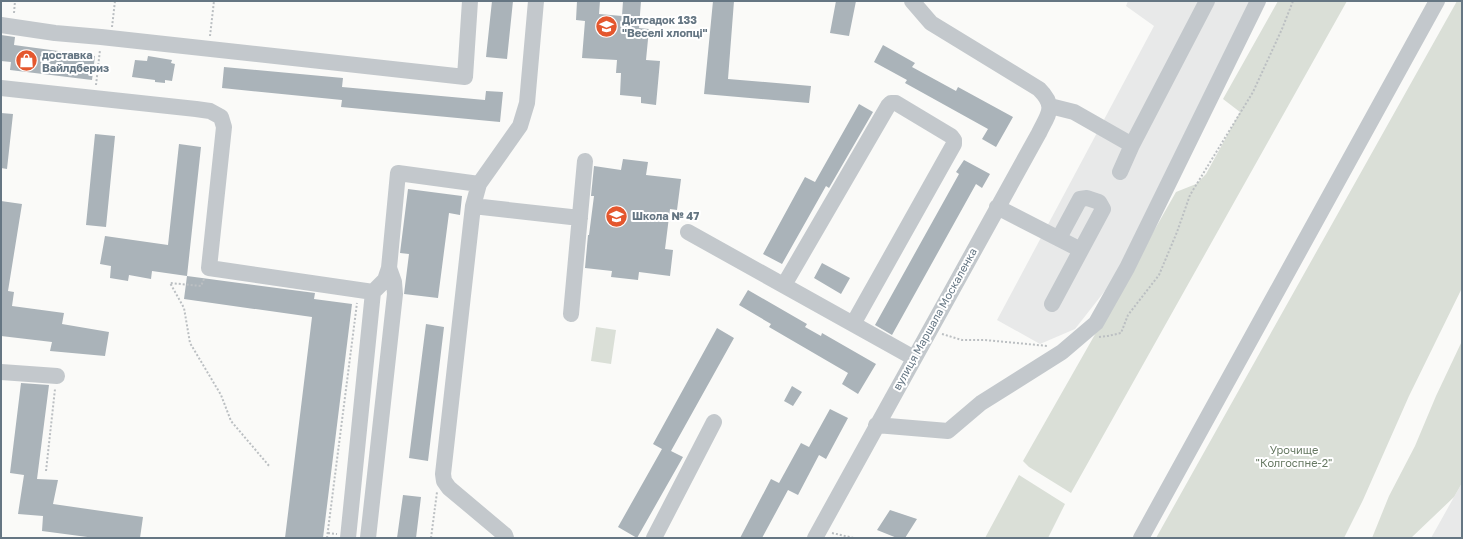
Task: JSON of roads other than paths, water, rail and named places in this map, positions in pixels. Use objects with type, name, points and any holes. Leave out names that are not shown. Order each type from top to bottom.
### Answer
[{"type":"street","points":[[1,25],[55,33],[106,37],[465,77],[470,1]]},
{"type":"street","points":[[506,538],[505,535],[449,488],[444,481],[443,474],[473,206],[480,184],[520,126],[524,114],[527,103],[536,1]]},
{"type":"street","points":[[912,1],[931,23],[1039,89],[1049,102],[1074,112],[1132,145]]},
{"type":"street","points":[[1120,172],[1132,145],[1207,1]]},
{"type":"street","points":[[876,425],[948,431],[981,403],[1062,352],[1096,323],[1127,268],[1258,1]]},
{"type":"street","points":[[1141,538],[1437,1]]},
{"type":"street","points":[[1,88],[196,109],[210,111],[221,117],[224,127],[209,268],[366,291],[385,280],[389,268],[398,173],[480,184]]},
{"type":"street","name":"вулиця Маршала Москаленка","points":[[817,534],[1039,133],[1048,115],[1049,102]]},
{"type":"street","points":[[784,285],[888,106],[896,103],[951,136],[954,140],[954,144],[853,324]]},
{"type":"street","points":[[571,314],[585,161]]},
{"type":"street","points":[[1052,304],[1103,209],[1099,202],[1087,198],[1080,199],[1059,238]]},
{"type":"street","points":[[473,206],[580,218]]},
{"type":"street","points":[[997,208],[1081,250]]},
{"type":"street","points":[[688,232],[914,358]]},
{"type":"street","points":[[368,538],[394,294],[394,282],[389,268]]},
{"type":"street","points":[[348,538],[366,291]]},
{"type":"street","points":[[1,372],[57,376]]},
{"type":"street","points":[[654,538],[714,422]]},
{"type":"place","name":"Дитсадок 133 \"Веселі хлопці\"","points":[[606,26]]},
{"type":"place","name":"доставка Вайлдбериз","points":[[26,61]]},
{"type":"place","name":"Школа № 47","points":[[617,216]]},
{"type":"park label","name":"Урочище \"Колгоспне-2\"","points":[[1294,456]]}]
